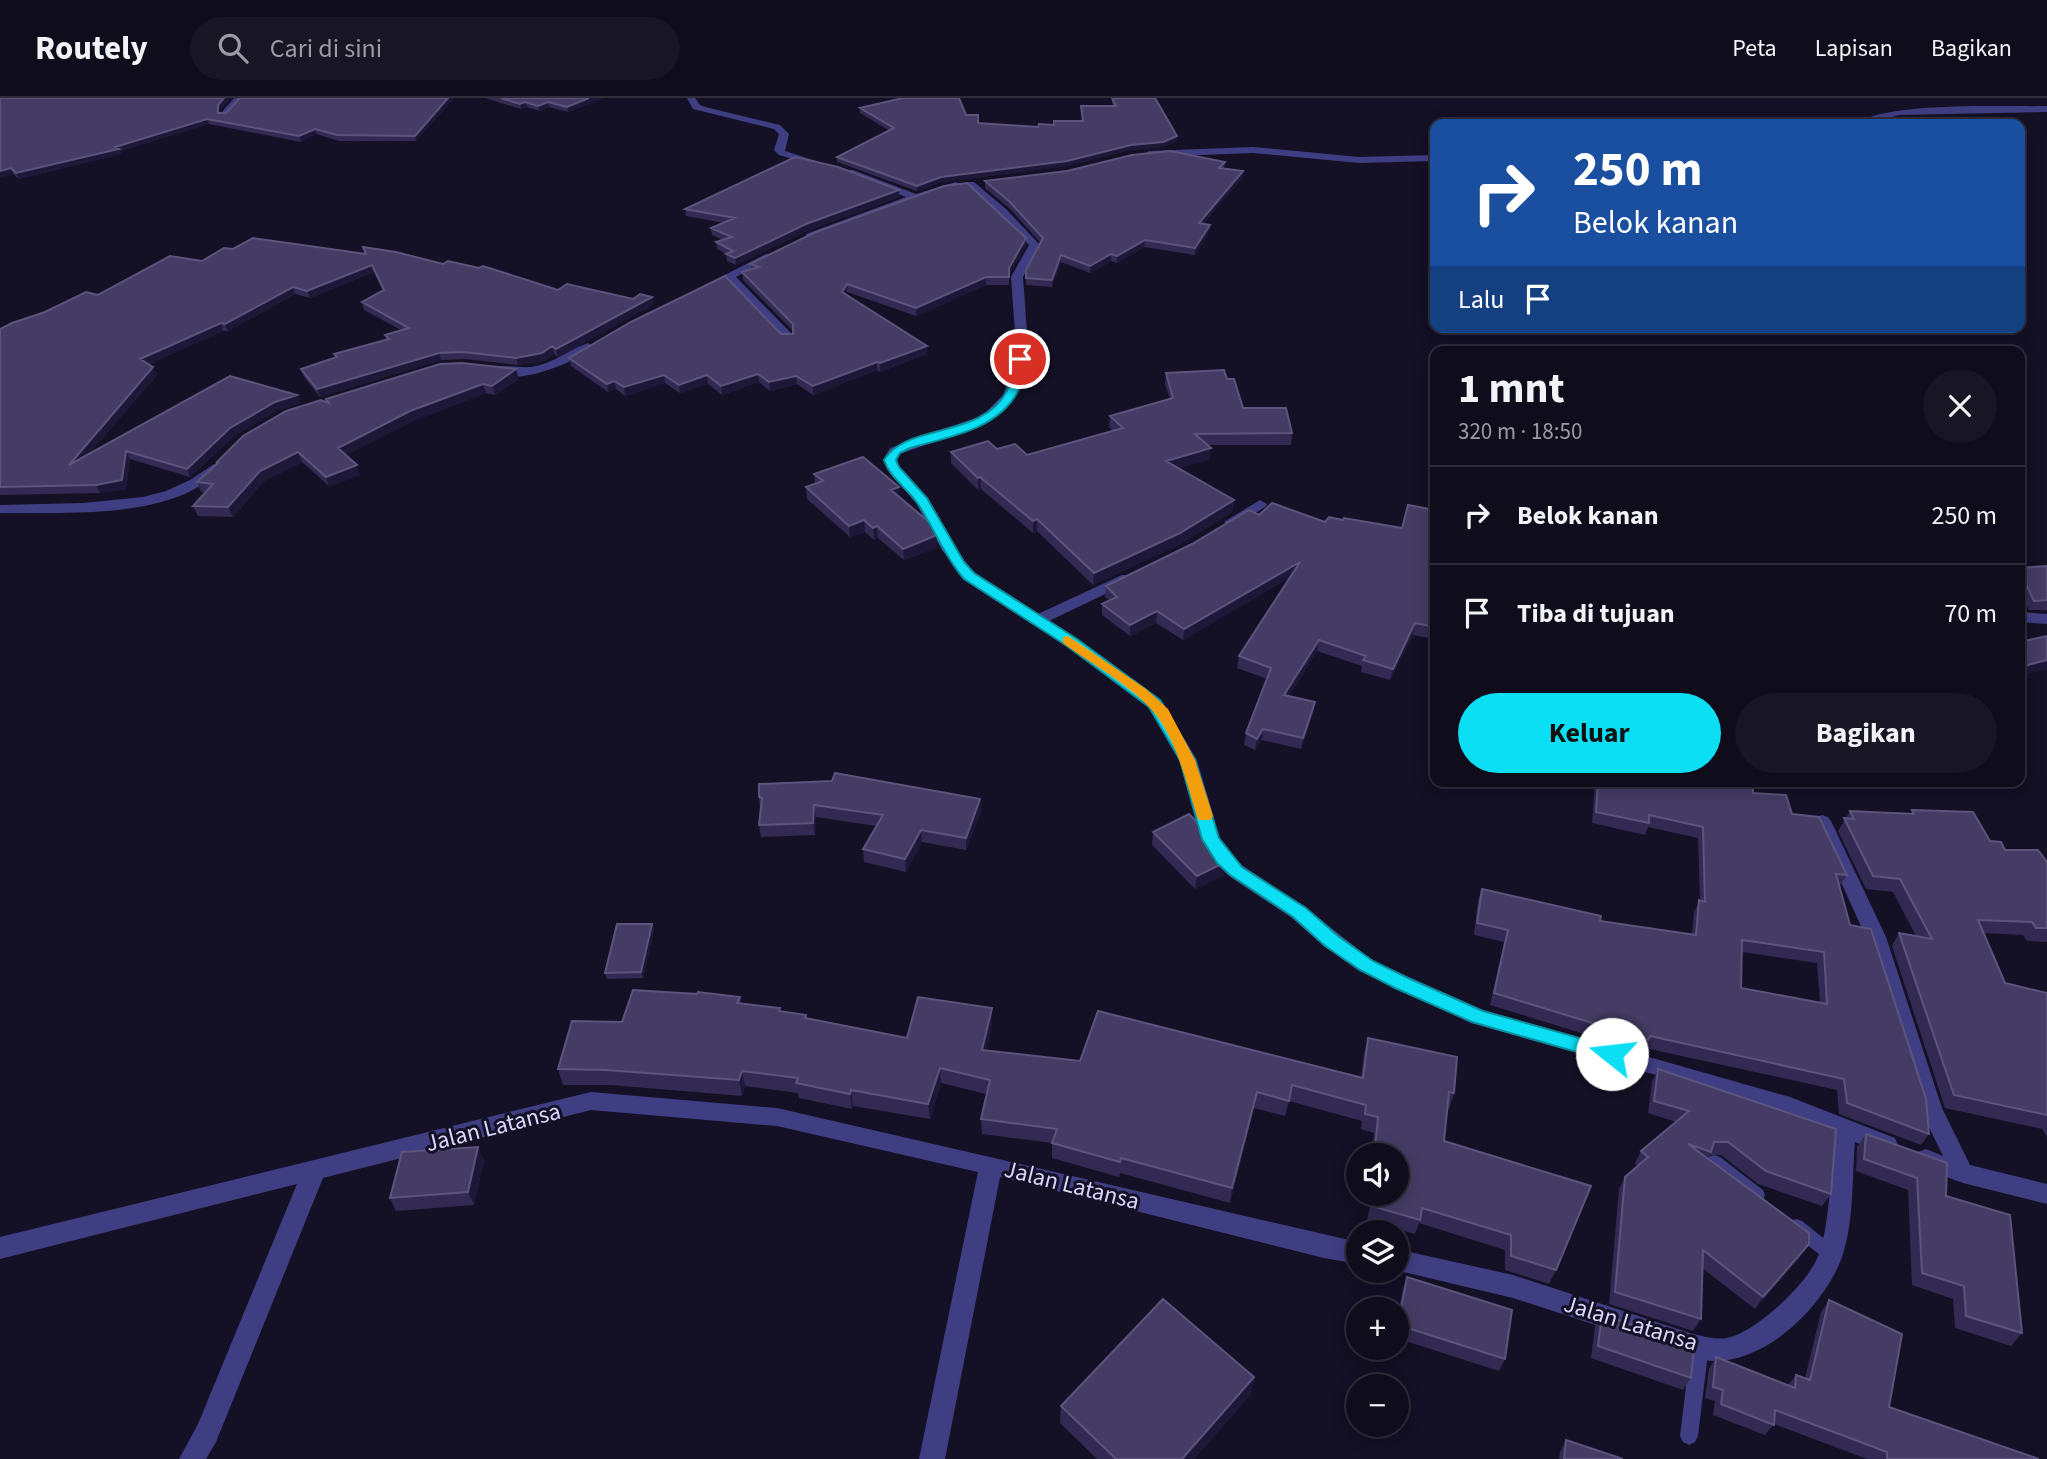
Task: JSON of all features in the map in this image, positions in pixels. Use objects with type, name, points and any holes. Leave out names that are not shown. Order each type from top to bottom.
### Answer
[{"type":"street","points":[[225,114],[239,98]]},
{"type":"street","points":[[691,98],[696,107],[702,110],[773,125],[783,134],[779,150],[782,153],[827,165]]},
{"type":"street","points":[[1871,119],[1912,111],[2047,109]]},
{"type":"street","points":[[1138,155],[1253,150],[1359,160],[1430,158]]},
{"type":"street","points":[[842,169],[914,196]]},
{"type":"street","points":[[799,241],[839,223],[914,196],[942,188],[979,183],[1035,244],[1020,266],[1017,278],[1022,320],[1020,359],[1016,384],[1002,406],[966,428],[905,446],[895,451],[890,460],[893,468],[922,501],[949,550],[969,576],[1038,620],[1141,692],[1163,713],[1188,760],[1211,839],[1223,859],[1236,871],[1291,907],[1331,941],[1366,965],[1478,1017],[1720,1084],[1790,1107],[1963,1173],[2047,1194]]},
{"type":"street","points":[[695,292],[787,247]]},
{"type":"street","points":[[730,277],[788,337]]},
{"type":"street","points":[[484,369],[518,372],[543,369],[564,362],[599,341]]},
{"type":"street","points":[[0,509],[71,507],[161,498],[200,481],[222,459]]},
{"type":"street","points":[[1217,530],[1260,504]]},
{"type":"street","points":[[1038,620],[1136,573]]},
{"type":"street","points":[[2025,617],[2047,618]]},
{"type":"street","points":[[1822,821],[1876,937],[1931,1109],[1963,1173]]},
{"type":"street","name":"Jalan Latansa","points":[[0,1248],[591,1101],[777,1117],[991,1165],[1346,1251]]},
{"type":"street","name":"Jalan Latansa","points":[[1409,1261],[1445,1268],[1628,1322],[1682,1342],[1725,1350],[1758,1337],[1818,1282],[1831,1254],[1846,1130]]},
{"type":"street","name":"Jalan Latansa","points":[[932,1459],[991,1165]]},
{"type":"street","points":[[192,1459],[207,1433],[314,1171]]},
{"type":"lane","points":[[1714,1161],[1831,1254]]},
{"type":"lane","points":[[1689,1436],[1700,1345]]},
{"type":"building","points":[[0,98],[224,98],[218,105],[218,113],[226,113],[240,98],[448,98],[415,136],[337,135],[315,129],[299,136],[207,119],[115,147],[119,149],[16,173],[11,168],[0,171]]},
{"type":"building","points":[[501,98],[589,98],[567,107],[548,102],[538,106],[525,102],[520,104]]},
{"type":"building","points":[[903,98],[959,98],[966,115],[978,115],[978,123],[1038,127],[1039,124],[1054,125],[1054,121],[1083,121],[1081,106],[1116,106],[1112,98],[1155,98],[1177,136],[1163,142],[1131,145],[1067,161],[941,177],[917,186],[837,157],[894,128],[860,108]]},
{"type":"building","points":[[1170,151],[1225,162],[1219,168],[1243,171],[1199,223],[1210,225],[1195,248],[1145,240],[1117,256],[1111,254],[1090,266],[1061,255],[1052,280],[1026,278],[1026,270],[1043,238],[1009,201],[985,181],[1067,171],[1132,155]]},
{"type":"building","points":[[795,157],[838,167],[899,190],[806,224],[735,258],[726,254],[733,251],[716,242],[732,237],[711,228],[735,218],[685,209]]},
{"type":"building","points":[[967,183],[1026,238],[1009,268],[1009,277],[986,277],[916,308],[847,284],[842,292],[927,346],[813,386],[796,376],[769,382],[758,374],[721,386],[707,375],[679,385],[664,375],[624,387],[614,381],[607,384],[569,358],[631,322],[725,276],[781,334],[793,334],[793,324],[742,272],[759,267],[750,264],[816,232],[944,186]]},
{"type":"building","points":[[253,238],[366,254],[363,247],[443,264],[448,261],[479,268],[483,266],[558,290],[567,284],[633,299],[640,294],[652,297],[556,349],[552,346],[542,353],[516,358],[463,352],[439,353],[317,389],[301,369],[337,357],[334,354],[389,339],[385,335],[409,328],[362,302],[384,290],[372,265],[307,291],[293,287],[225,324],[221,323],[140,359],[153,367],[69,465],[230,376],[297,395],[275,402],[230,428],[187,469],[126,451],[122,480],[96,485],[0,487],[0,329],[45,312],[86,292],[98,295],[170,256],[202,261],[224,248],[233,249]]},
{"type":"building","points":[[462,363],[516,369],[492,386],[483,384],[410,411],[338,448],[357,465],[326,477],[298,452],[260,471],[228,507],[193,506],[213,484],[197,482],[243,436],[286,411],[321,400],[329,403],[326,399],[440,364]]},
{"type":"building","points":[[1224,370],[1227,379],[1234,379],[1243,408],[1286,408],[1292,433],[1195,434],[1211,448],[1166,461],[1234,500],[1180,533],[1094,573],[1037,519],[1033,521],[978,478],[951,452],[988,441],[997,449],[1015,444],[1027,455],[1123,428],[1110,416],[1173,398],[1166,373]]},
{"type":"building","points":[[863,457],[899,487],[891,490],[929,522],[937,535],[903,549],[877,526],[873,528],[864,520],[849,526],[806,487],[823,481],[814,474]]},
{"type":"building","points":[[1272,503],[1325,522],[1329,517],[1344,518],[1402,528],[1408,505],[1430,509],[1430,626],[1415,623],[1393,669],[1363,660],[1366,656],[1319,640],[1284,695],[1315,702],[1303,738],[1263,729],[1257,739],[1246,733],[1271,668],[1239,656],[1300,562],[1184,629],[1157,611],[1130,625],[1102,604],[1117,597],[1106,586],[1192,544],[1249,510],[1259,515]]},
{"type":"building","points":[[2047,566],[2047,600],[2034,601],[2025,582],[2025,568]]},
{"type":"building","points":[[2047,636],[2047,660],[2025,666],[2025,641]]},
{"type":"building","points":[[835,773],[980,799],[966,838],[921,830],[905,859],[863,849],[883,815],[814,805],[813,823],[759,825],[762,798],[759,797],[759,784],[832,781]]},
{"type":"building","points":[[1598,787],[1753,787],[1753,793],[1786,795],[1792,814],[1819,817],[1847,875],[1836,874],[1850,925],[1871,929],[1926,1099],[1929,1134],[1847,1103],[1844,1079],[1650,1036],[1648,1040],[1494,993],[1508,930],[1477,923],[1482,889],[1601,916],[1600,921],[1696,935],[1699,900],[1705,902],[1703,827],[1649,815],[1649,823],[1596,812]],"holes":[[[1742,940],[1824,952],[1827,1004],[1741,988]]]},
{"type":"building","points":[[1912,810],[1973,812],[1990,841],[2001,842],[2005,850],[2038,850],[2047,862],[2047,928],[2036,928],[2032,922],[1978,920],[2005,983],[2047,993],[2047,1115],[1954,1095],[1899,933],[1932,939],[1900,879],[1873,876],[1844,818],[1854,819],[1850,811],[1914,814]]},
{"type":"building","points":[[1189,814],[1201,826],[1215,852],[1226,862],[1197,876],[1153,832]]},
{"type":"building","points":[[617,924],[652,924],[641,972],[605,973]]},
{"type":"building","points":[[633,990],[698,992],[740,997],[737,1003],[780,1008],[779,1011],[806,1015],[805,1018],[907,1038],[918,997],[992,1008],[982,1050],[1080,1061],[1098,1011],[1363,1078],[1368,1038],[1457,1057],[1454,1093],[1449,1092],[1444,1141],[1591,1186],[1556,1270],[1511,1256],[1511,1235],[1422,1208],[1420,1220],[1372,1206],[1409,1206],[1409,1143],[1375,1143],[1378,1117],[1365,1114],[1366,1105],[1292,1085],[1289,1101],[1257,1092],[1232,1188],[1121,1158],[1120,1162],[1052,1143],[1057,1129],[981,1119],[990,1080],[940,1068],[928,1104],[851,1090],[850,1094],[796,1083],[798,1078],[742,1071],[739,1080],[558,1069],[572,1021],[622,1022]]},
{"type":"building","points":[[1658,1069],[1836,1129],[1831,1194],[1766,1171],[1728,1142],[1714,1142],[1711,1152],[1688,1144],[1809,1233],[1809,1244],[1763,1297],[1703,1250],[1701,1319],[1615,1292],[1625,1177],[1648,1157],[1641,1151],[1689,1111],[1654,1101]]},
{"type":"building","points":[[1866,1134],[1947,1163],[1946,1196],[2010,1215],[2022,1333],[1966,1316],[1964,1286],[1922,1273],[1917,1178],[1864,1159]]},
{"type":"building","points":[[478,1147],[468,1192],[390,1198],[402,1152]]},
{"type":"building","points":[[1409,1278],[1512,1310],[1505,1359],[1409,1328],[1409,1297],[1403,1297]]},
{"type":"building","points":[[1163,1299],[1254,1377],[1182,1459],[1116,1459],[1061,1406]]},
{"type":"building","points":[[1829,1300],[1902,1334],[1889,1407],[2039,1459],[1887,1459],[1887,1452],[1775,1410],[1774,1425],[1721,1404],[1723,1390],[1713,1387],[1716,1357],[1795,1388],[1796,1375],[1810,1380]]},
{"type":"building","points":[[1602,1314],[1694,1347],[1691,1378],[1598,1346]]},
{"type":"building","points":[[1566,1440],[1623,1459],[1564,1459]]},
{"type":"slow traffic","points":[[1068,640],[1141,692],[1163,713],[1188,760],[1205,816]]},
{"type":"route","points":[[1020,359],[1014,389],[1002,406],[991,415],[966,428],[905,446],[895,451],[890,460],[893,468],[922,501],[958,564],[969,576],[1072,643],[1155,704],[1163,713],[1188,760],[1211,839],[1223,859],[1236,871],[1283,901],[1331,941],[1366,965],[1401,983],[1478,1017],[1612,1054]]}]
